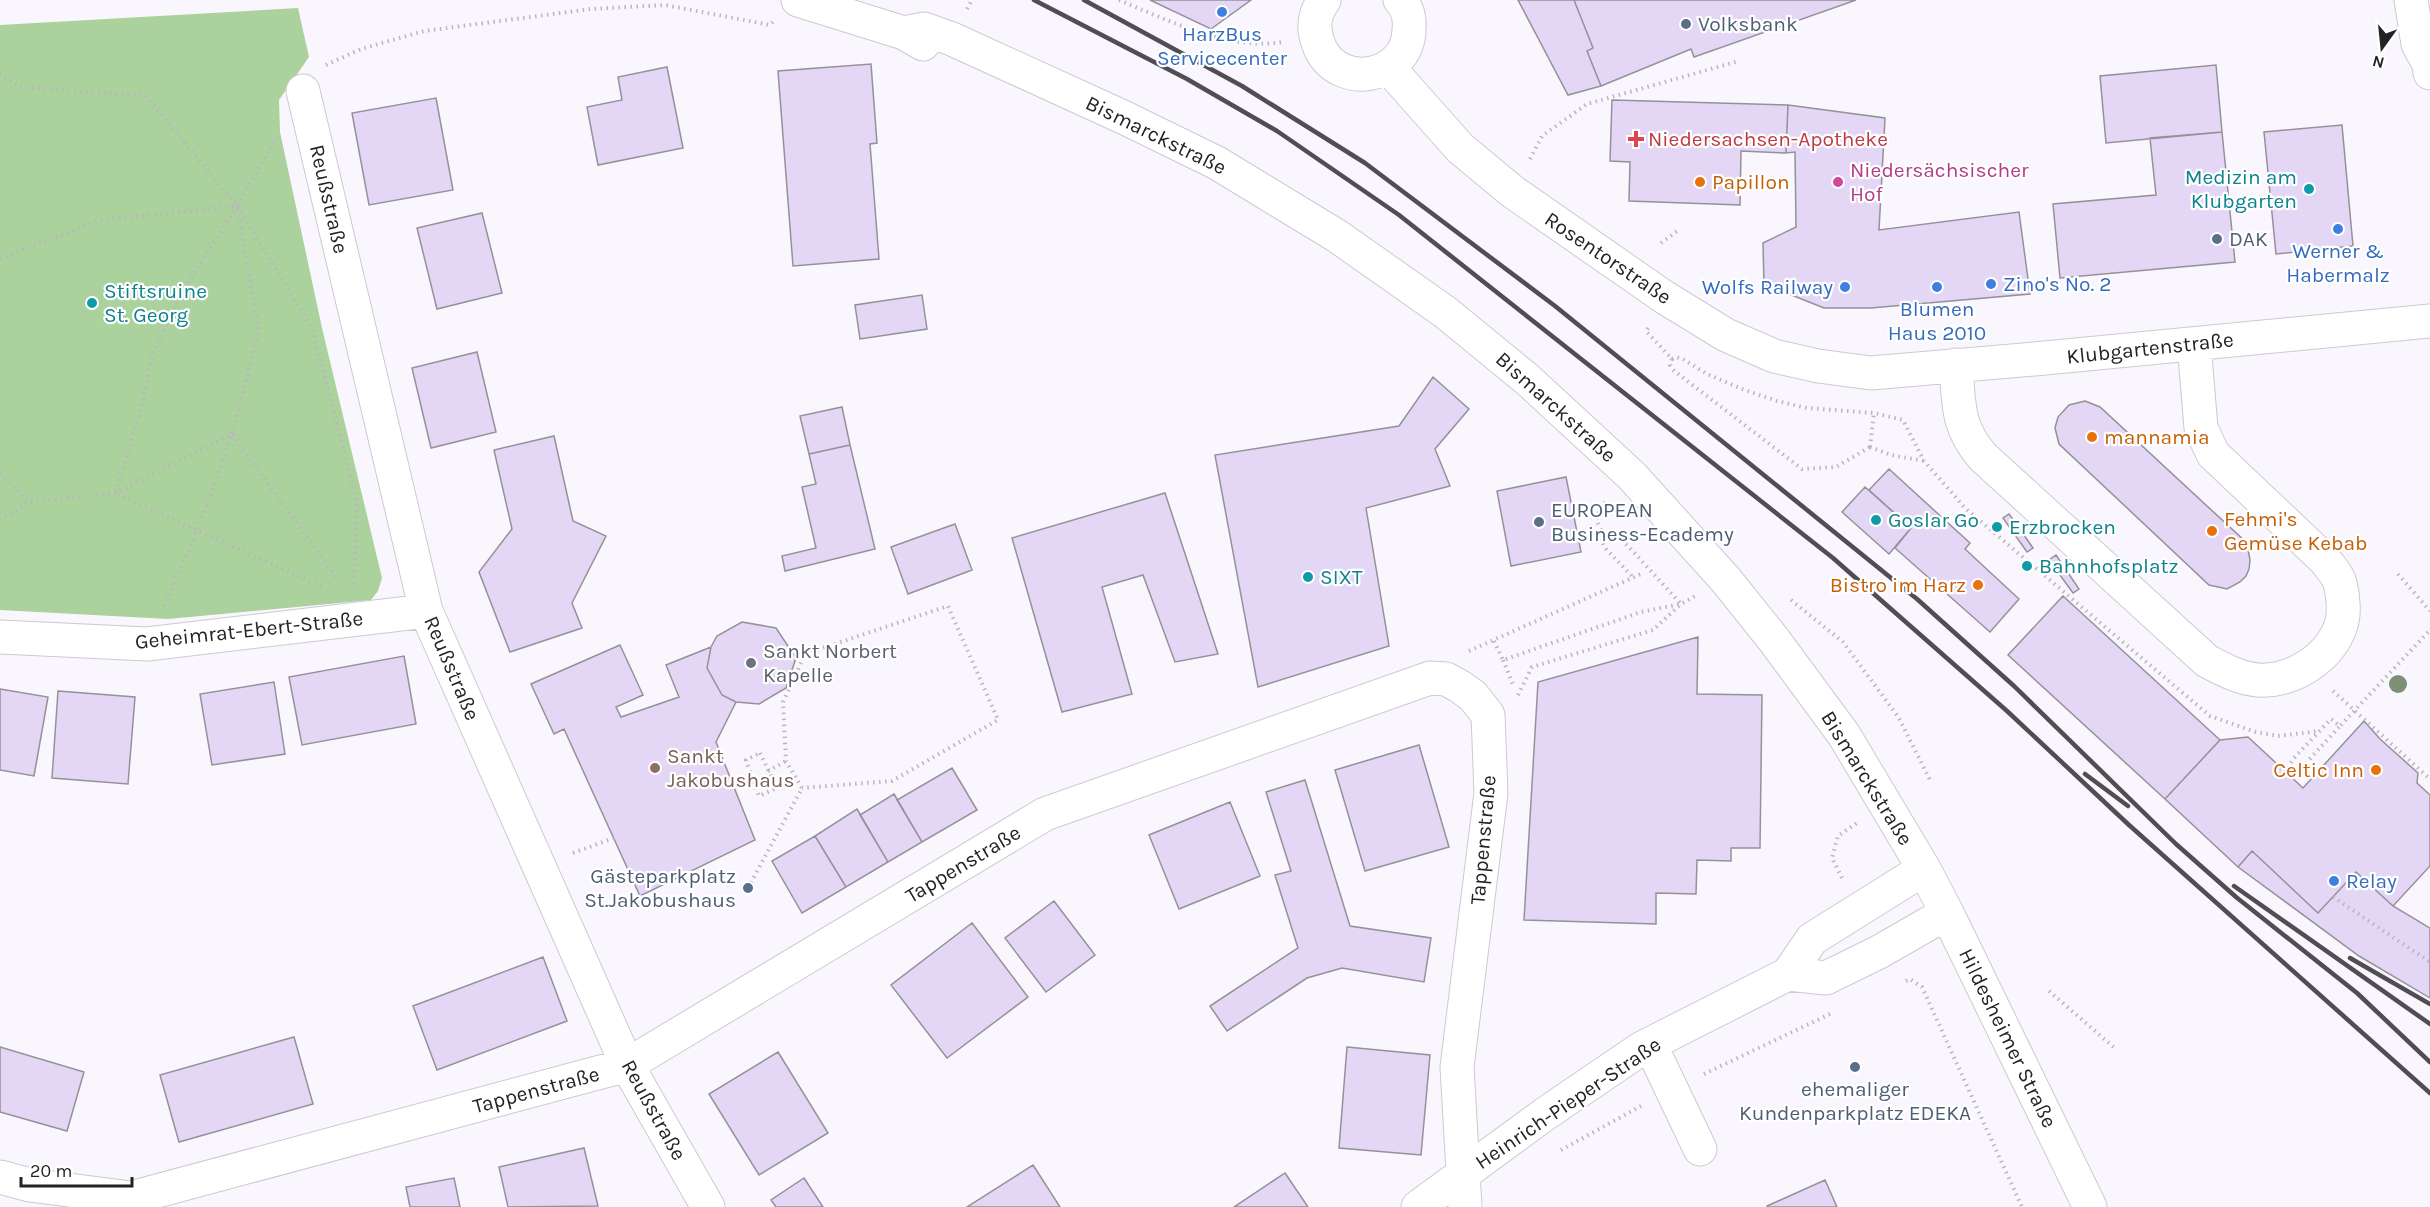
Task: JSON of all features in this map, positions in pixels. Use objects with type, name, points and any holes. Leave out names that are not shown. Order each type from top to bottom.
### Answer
[{"type":"street","name":"Bismarckstraße","points":[[799,0],[904,33],[924,29],[996,58],[1217,163],[1337,236],[1445,312],[1581,427],[1632,476],[1726,580],[1801,675],[1844,735],[1924,869]]},
{"type":"street","points":[[1324,0],[1316,17],[1315,36],[1325,58],[1343,72],[1367,76],[1389,68],[1402,55],[1409,39],[1410,20],[1400,0]]},
{"type":"street","points":[[2411,0],[2418,44],[2429,64],[2430,73]]},
{"type":"street","name":"Rosentorstraße","points":[[1389,68],[1460,148],[1504,185],[1664,297],[1726,335],[1774,356],[1818,366],[1871,373]]},
{"type":"street","name":"Reußstraße","points":[[303,91],[426,611],[627,1065],[708,1207]]},
{"type":"street","name":"Klubgartenstraße","points":[[1871,373],[2430,321]]},
{"type":"street","points":[[1956,365],[1963,428],[1971,444],[1983,457],[2207,661],[2230,674],[2245,678],[2260,680],[2286,677],[2307,668],[2333,641],[2342,623],[2343,603],[2340,581],[2325,560],[2213,454],[2201,428],[2194,344]]},
{"type":"street","name":"Geheimrat-Ebert-Straße","points":[[0,637],[147,644],[426,611]]},
{"type":"street","name":"Tappenstraße","points":[[0,1177],[30,1185],[131,1198],[627,1065],[1045,814],[1430,678],[1446,679],[1459,686],[1473,696],[1488,716],[1491,794],[1457,1067],[1465,1207]]},
{"type":"street","name":"Heinrich-Pieper-Straße","points":[[1418,1207],[1545,1114],[1650,1044],[1788,974],[1812,939],[1924,869]]},
{"type":"street","name":"Hildesheimer Straße","points":[[1924,869],[2090,1207]]},
{"type":"street","points":[[1788,974],[1826,978],[1879,952],[1947,913]]},
{"type":"street","points":[[1650,1044],[1700,1149]]},
{"type":"path","points":[[115,493],[140,414],[152,356],[180,294],[237,206],[303,91],[323,66],[361,49],[424,31],[591,9],[665,5],[770,25],[799,0]]},
{"type":"path","points":[[1119,0],[1186,29],[1261,46],[1315,36]]},
{"type":"path","points":[[1542,136],[1587,104],[1739,61]]},
{"type":"path","points":[[0,74],[20,87],[146,96],[237,206],[312,328],[357,502],[354,591]]},
{"type":"path","points":[[0,259],[100,220],[237,206]]},
{"type":"path","points":[[147,644],[198,529],[232,435],[260,330],[237,206]]},
{"type":"path","points":[[1661,243],[1680,229]]},
{"type":"path","points":[[1646,331],[1672,359],[1670,365],[1673,370],[1802,469],[1836,467],[1870,447]]},
{"type":"path","points":[[1862,413],[1874,413],[1903,420],[1924,460],[1891,455],[1870,447]]},
{"type":"path","points":[[1870,447],[1874,413]]},
{"type":"path","points":[[0,520],[29,502],[115,493],[232,435]]},
{"type":"path","points":[[232,435],[347,592]]},
{"type":"path","points":[[0,474],[29,502]]},
{"type":"path","points":[[115,493],[323,587]]},
{"type":"path","points":[[1596,520],[1604,535],[1602,541],[1605,548],[1633,577]]},
{"type":"path","points":[[1604,535],[1614,534],[1629,547],[1681,604]]},
{"type":"path","points":[[1518,695],[1494,641],[1641,574]]},
{"type":"path","points":[[2398,574],[2430,611]]},
{"type":"path","points":[[1488,716],[1518,695],[1532,667],[1653,630],[1681,604],[1726,580]]},
{"type":"path","points":[[1785,596],[1843,642],[1899,718],[1930,780]]},
{"type":"path","points":[[1503,660],[1641,612],[1681,604]]},
{"type":"path","points":[[948,606],[998,720],[892,781],[802,788],[786,761],[783,702],[805,654],[948,606]]},
{"type":"path","points":[[2340,726],[2331,719],[2293,759],[2287,770],[2295,775],[2430,630]]},
{"type":"path","points":[[2354,710],[2430,780]]},
{"type":"path","points":[[760,753],[768,771],[777,788],[759,796],[746,760],[760,753]]},
{"type":"path","points":[[768,771],[786,761]]},
{"type":"path","points":[[748,888],[802,788]]},
{"type":"path","points":[[1858,909],[1832,858],[1838,836],[1865,818]]},
{"type":"path","points":[[538,866],[614,838]]},
{"type":"path","points":[[2333,897],[2430,962]]},
{"type":"path","points":[[1901,982],[1910,979],[1922,987],[2022,1207]]},
{"type":"path","points":[[2049,991],[2117,1050]]},
{"type":"green space","points":[[298,8],[309,57],[279,100],[280,132],[322,328],[382,578],[378,591],[371,600],[168,619],[0,610],[0,25]]},
{"type":"building","points":[[1150,0],[1251,0],[1211,29]]},
{"type":"building","points":[[1518,0],[1574,0],[1593,48],[1587,51],[1601,86],[1568,95]]},
{"type":"building","name":"Volksbank","points":[[1574,0],[1856,0],[1694,57],[1691,49],[1601,86],[1587,51],[1593,48]]},
{"type":"building","points":[[871,64],[877,143],[870,144],[879,259],[793,266],[778,71]]},
{"type":"building","points":[[2216,65],[2222,132],[2106,143],[2100,76]]},
{"type":"building","points":[[667,67],[683,148],[598,165],[587,107],[622,100],[618,77]]},
{"type":"building","points":[[436,98],[453,190],[369,205],[352,113]]},
{"type":"building","points":[[1612,100],[1788,105],[1786,153],[1741,151],[1740,205],[1629,201],[1630,162],[1610,161]]},
{"type":"building","name":"Niedersächsischer Hof","points":[[1788,105],[1885,118],[1879,230],[2019,212],[2030,294],[1871,308],[1824,308],[1764,284],[1763,243],[1796,227],[1795,152],[1786,153]]},
{"type":"building","name":"Medizin am Klubgarten","points":[[2342,125],[2353,246],[2276,254],[2264,132]]},
{"type":"building","points":[[2222,132],[2235,262],[2060,278],[2053,204],[2156,195],[2150,138]]},
{"type":"building","points":[[482,213],[502,293],[437,309],[417,228]]},
{"type":"building","points":[[922,295],[927,329],[860,339],[855,305]]},
{"type":"building","points":[[477,352],[496,432],[431,448],[412,368]]},
{"type":"building","name":"SIXT","points":[[1433,377],[1469,409],[1435,449],[1450,486],[1366,508],[1389,646],[1258,687],[1215,455],[1399,426]]},
{"type":"building","points":[[2085,401],[2100,407],[2247,543],[2249,569],[2240,582],[2227,589],[2209,585],[2059,444],[2055,428],[2058,417],[2069,405]]},
{"type":"building","points":[[842,407],[850,445],[809,454],[800,416]]},
{"type":"building","points":[[554,436],[573,521],[606,536],[572,603],[582,628],[510,652],[479,572],[512,529],[494,450]]},
{"type":"building","points":[[850,445],[875,549],[785,571],[782,556],[816,548],[802,487],[816,484],[809,454]]},
{"type":"building","points":[[1889,469],[1970,543],[1965,549],[2019,599],[1990,632],[1895,548],[1911,528],[1869,490]]},
{"type":"building","name":"EUROPEAN Business-Ecademy","points":[[1566,477],[1581,552],[1511,566],[1497,491]]},
{"type":"building","name":"Goslar Go","points":[[1865,487],[1911,528],[1889,554],[1842,512]]},
{"type":"building","points":[[1165,493],[1218,654],[1175,662],[1143,575],[1102,587],[1132,694],[1062,712],[1012,538]]},
{"type":"building","points":[[2009,514],[2033,548],[2027,552],[2003,518]]},
{"type":"building","points":[[955,524],[972,570],[908,594],[891,547]]},
{"type":"building","points":[[2056,555],[2079,589],[2073,593],[2049,560]]},
{"type":"building","points":[[2063,596],[2220,740],[2165,799],[2008,655]]},
{"type":"building","name":"Sankt Norbert Kapelle","points":[[742,622],[776,628],[796,658],[786,688],[759,704],[736,702],[722,695],[707,668],[711,647],[717,636]]},
{"type":"building","points":[[1698,637],[1697,694],[1762,695],[1760,848],[1731,848],[1731,861],[1697,860],[1696,894],[1656,893],[1656,924],[1524,920],[1538,682]]},
{"type":"building","name":"Sankt Jakobushaus","points":[[620,645],[643,695],[616,707],[621,717],[679,697],[666,665],[711,647],[707,668],[722,695],[736,702],[716,742],[755,840],[640,896],[564,729],[554,734],[531,684]]},
{"type":"building","points":[[404,656],[416,724],[302,745],[289,677]]},
{"type":"building","points":[[274,682],[285,754],[212,765],[200,694]]},
{"type":"building","points":[[0,689],[48,697],[34,776],[0,770]]},
{"type":"building","points":[[58,691],[135,697],[128,784],[52,778]]},
{"type":"building","points":[[2364,721],[2380,739],[2418,773],[2417,783],[2430,795],[2430,866],[2393,906],[2356,872],[2318,913],[2252,851],[2238,867],[2165,799],[2220,740],[2248,737],[2303,788]]},
{"type":"building","points":[[1419,745],[1449,847],[1365,871],[1335,770]]},
{"type":"building","points":[[952,768],[977,810],[922,842],[897,800]]},
{"type":"building","points":[[1305,780],[1350,926],[1431,938],[1424,982],[1342,968],[1307,978],[1227,1031],[1210,1006],[1298,948],[1275,875],[1291,871],[1266,792]]},
{"type":"building","points":[[894,794],[922,842],[888,862],[860,815]]},
{"type":"building","points":[[1230,802],[1260,876],[1179,909],[1149,835]]},
{"type":"building","points":[[857,809],[888,862],[846,887],[815,836]]},
{"type":"building","points":[[815,836],[846,887],[802,913],[772,861]]},
{"type":"building","points":[[2252,851],[2318,913],[2356,872],[2393,906],[2430,928],[2430,998],[2359,956],[2238,867]]},
{"type":"building","points":[[1054,901],[1095,955],[1046,992],[1005,938]]},
{"type":"building","points":[[972,923],[1028,997],[947,1058],[891,985]]},
{"type":"building","points":[[543,957],[567,1021],[437,1070],[413,1006]]},
{"type":"building","points":[[294,1037],[313,1104],[179,1142],[160,1075]]},
{"type":"building","points":[[0,1047],[84,1072],[67,1131],[0,1112]]},
{"type":"building","points":[[1347,1047],[1430,1055],[1421,1155],[1339,1148]]},
{"type":"building","points":[[778,1052],[828,1133],[759,1175],[709,1094]]},
{"type":"building","points":[[584,1148],[598,1206],[508,1207],[499,1167]]},
{"type":"building","points":[[1033,1165],[1060,1207],[967,1207]]},
{"type":"building","points":[[1285,1173],[1308,1207],[1234,1207]]},
{"type":"building","points":[[454,1178],[460,1207],[410,1207],[406,1187]]},
{"type":"building","points":[[804,1178],[823,1207],[776,1207],[771,1200]]},
{"type":"building","points":[[1825,1180],[1837,1207],[1767,1206]]},
{"type":"railway","points":[[1034,0],[1187,79],[1277,131],[1399,215],[1833,558],[2007,711],[2129,825],[2430,1093]]},
{"type":"railway","points":[[1084,0],[1242,86],[1365,163],[1555,306],[1917,599],[2014,686],[2176,844],[2236,897],[2357,993],[2430,1062]]},
{"type":"railway","points":[[2085,774],[2128,806]]},
{"type":"railway","points":[[2234,886],[2430,1024]]},
{"type":"railway","points":[[2350,958],[2430,1004]]},
{"type":"place","name":"HarzBus Servicecenter","points":[[1222,12]]},
{"type":"place","name":"Volksbank","points":[[1686,24]]},
{"type":"place","name":"Niedersachsen-Apotheke","points":[[1636,139]]},
{"type":"place","name":"Papillon","points":[[1700,182]]},
{"type":"place","name":"Niedersächsischer Hof","points":[[1838,182]]},
{"type":"place","name":"Medizin am Klubgarten","points":[[2309,189]]},
{"type":"place","name":"Werner & Habermalz","points":[[2338,229]]},
{"type":"place","name":"DAK","points":[[2217,239]]},
{"type":"place","name":"Zino's No. 2","points":[[1991,284]]},
{"type":"place","name":"Wolfs Railway","points":[[1845,287]]},
{"type":"place","name":"Blumen Haus 2010","points":[[1937,287]]},
{"type":"place","name":"Stiftsruine St. Georg","points":[[92,303]]},
{"type":"place","name":"mannamia","points":[[2092,437]]},
{"type":"place","name":"Goslar Go","points":[[1876,520]]},
{"type":"place","name":"EUROPEAN Business-Ecademy","points":[[1539,522]]},
{"type":"place","name":"Erzbrocken","points":[[1997,527]]},
{"type":"place","name":"Fehmi's Gemüse Kebab","points":[[2212,531]]},
{"type":"place","name":"Bahnhofsplatz","points":[[2027,566]]},
{"type":"place","name":"SIXT","points":[[1308,577]]},
{"type":"place","name":"Bistro im Harz","points":[[1978,585]]},
{"type":"place","name":"Sankt Norbert Kapelle","points":[[751,663]]},
{"type":"place","name":"Sankt Jakobushaus","points":[[655,768]]},
{"type":"place","name":"Celtic Inn","points":[[2376,770]]},
{"type":"place","name":"Relay","points":[[2334,881]]},
{"type":"place","name":"Gästeparkplatz St.Jakobushaus","points":[[748,888]]},
{"type":"place","name":"ehemaliger Kundenparkplatz EDEKA","points":[[1855,1067]]}]
